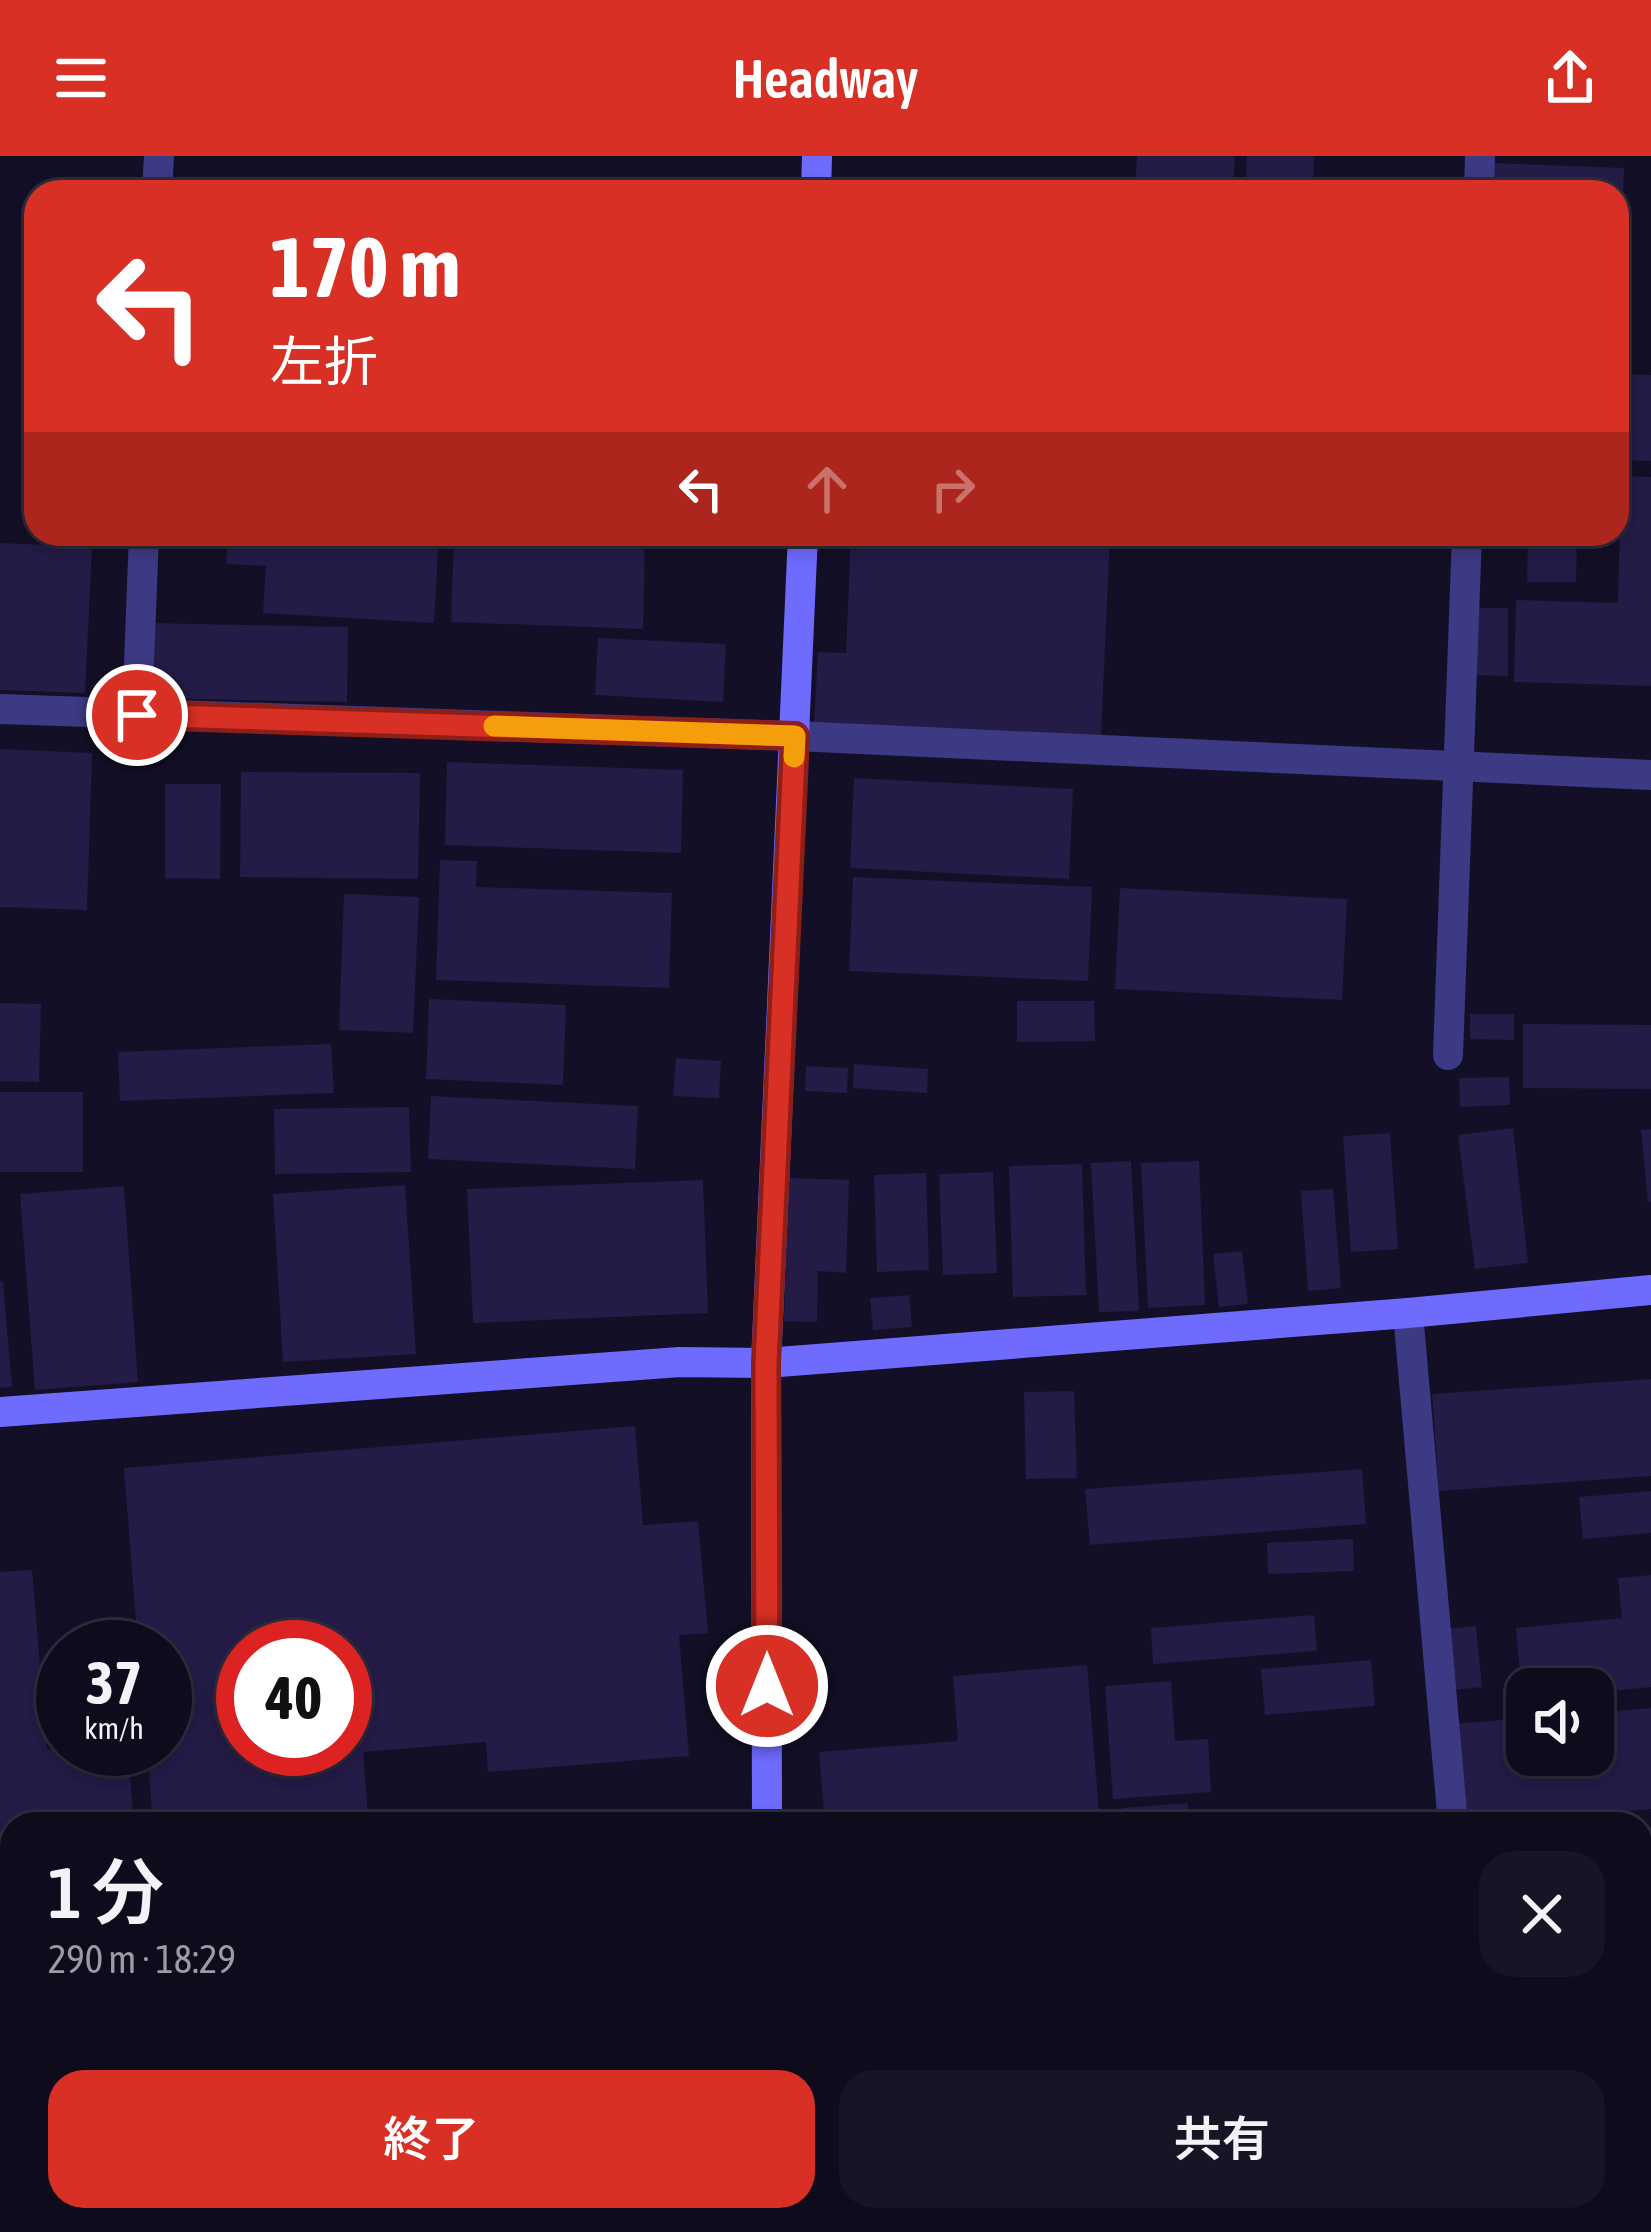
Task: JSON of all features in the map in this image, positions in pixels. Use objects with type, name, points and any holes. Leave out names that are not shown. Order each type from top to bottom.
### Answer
[{"type":"street","points":[[137,715],[144,546]]},
{"type":"street","points":[[767,1812],[766,1363],[802,546]]},
{"type":"street","points":[[1448,1055],[1467,546]]},
{"type":"street","points":[[0,709],[795,736],[1651,775]]},
{"type":"street","points":[[0,1412],[680,1362],[766,1363],[1651,1290]]},
{"type":"street","points":[[1408,1313],[1452,1812]]},
{"type":"building","points":[[1137,156],[1235,156],[1234,180],[1136,180]]},
{"type":"building","points":[[1247,156],[1314,156],[1313,180],[1246,180]]},
{"type":"building","points":[[1491,163],[1624,168],[1624,180],[1491,180]]},
{"type":"building","points":[[1629,374],[1651,375],[1651,461],[1629,460]]},
{"type":"building","points":[[1629,476],[1651,477],[1651,686],[1514,682],[1516,600],[1618,603],[1619,546],[1629,546]]},
{"type":"building","points":[[0,543],[92,547],[85,693],[0,690]]},
{"type":"building","points":[[227,546],[438,546],[434,623],[263,613],[266,566],[226,564]]},
{"type":"building","points":[[454,546],[645,546],[643,629],[451,622]]},
{"type":"building","points":[[850,546],[1109,546],[1101,736],[814,723],[818,652],[846,653]]},
{"type":"building","points":[[1528,546],[1577,546],[1576,582],[1527,582]]},
{"type":"building","points":[[1473,608],[1508,608],[1508,676],[1472,675]]},
{"type":"building","points":[[149,623],[348,627],[347,702],[148,698]]},
{"type":"building","points":[[598,638],[726,644],[723,702],[595,695]]},
{"type":"building","points":[[0,749],[92,753],[87,910],[0,907]]},
{"type":"building","points":[[447,762],[683,770],[681,853],[445,845]]},
{"type":"building","points":[[241,772],[420,773],[418,879],[240,877]]},
{"type":"building","points":[[854,778],[1073,789],[1069,879],[850,868]]},
{"type":"building","points":[[165,784],[221,784],[220,879],[165,878]]},
{"type":"building","points":[[440,860],[477,861],[476,887],[672,893],[669,988],[436,980]]},
{"type":"building","points":[[853,877],[1092,887],[1088,981],[849,971]]},
{"type":"building","points":[[1120,888],[1347,899],[1342,1000],[1115,989]]},
{"type":"building","points":[[344,894],[419,897],[413,1033],[339,1030]]},
{"type":"building","points":[[429,999],[566,1005],[563,1085],[426,1079]]},
{"type":"building","points":[[1017,1001],[1094,1001],[1095,1041],[1017,1042]]},
{"type":"building","points":[[0,1003],[41,1004],[39,1082],[0,1081]]},
{"type":"building","points":[[1470,1014],[1514,1014],[1514,1040],[1470,1039]]},
{"type":"building","points":[[1523,1024],[1651,1025],[1651,1089],[1523,1088]]},
{"type":"building","points":[[331,1044],[334,1093],[120,1101],[118,1052]]},
{"type":"building","points":[[676,1058],[721,1061],[719,1098],[673,1096]]},
{"type":"building","points":[[854,1064],[928,1069],[927,1093],[853,1088]]},
{"type":"building","points":[[806,1066],[848,1068],[847,1093],[805,1091]]},
{"type":"building","points":[[1509,1077],[1510,1105],[1460,1107],[1459,1078]]},
{"type":"building","points":[[0,1092],[83,1092],[83,1172],[0,1172]]},
{"type":"building","points":[[431,1096],[638,1106],[635,1169],[428,1159]]},
{"type":"building","points":[[409,1107],[411,1172],[275,1174],[274,1109]]},
{"type":"building","points":[[1513,1128],[1528,1263],[1475,1269],[1458,1135]]},
{"type":"building","points":[[1651,1129],[1651,1202],[1648,1202],[1641,1130]]},
{"type":"building","points":[[1390,1133],[1398,1249],[1351,1252],[1343,1136]]},
{"type":"building","points":[[1131,1161],[1139,1311],[1099,1312],[1091,1163]]},
{"type":"building","points":[[1199,1161],[1205,1305],[1148,1308],[1141,1163]]},
{"type":"building","points":[[1082,1164],[1086,1295],[1013,1297],[1009,1166]]},
{"type":"building","points":[[993,1172],[997,1273],[943,1275],[939,1174]]},
{"type":"building","points":[[926,1173],[929,1270],[877,1272],[874,1175]]},
{"type":"building","points":[[788,1178],[849,1180],[846,1273],[818,1271],[817,1322],[784,1321]]},
{"type":"building","points":[[703,1180],[708,1313],[473,1323],[467,1189]]},
{"type":"building","points":[[405,1185],[416,1354],[283,1362],[273,1194]]},
{"type":"building","points":[[124,1186],[138,1382],[35,1390],[20,1194]]},
{"type":"building","points":[[1333,1189],[1341,1288],[1308,1291],[1301,1191]]},
{"type":"building","points":[[1242,1251],[1248,1304],[1219,1307],[1213,1254]]},
{"type":"building","points":[[0,1282],[12,1387],[0,1388]]},
{"type":"building","points":[[909,1295],[912,1327],[873,1330],[870,1298]]},
{"type":"building","points":[[1651,1379],[1651,1476],[1439,1491],[1432,1394]]},
{"type":"building","points":[[1074,1391],[1077,1478],[1026,1479],[1024,1392]]},
{"type":"building","points":[[635,1426],[643,1525],[698,1521],[708,1633],[679,1635],[689,1756],[488,1772],[486,1742],[372,1751],[372,1620],[216,1620],[216,1776],[365,1776],[368,1812],[152,1812],[149,1776],[192,1776],[192,1620],[136,1620],[124,1468]]},
{"type":"building","points":[[1362,1469],[1366,1524],[1090,1545],[1085,1489]]},
{"type":"building","points":[[1651,1491],[1651,1533],[1583,1539],[1579,1497]]},
{"type":"building","points":[[1353,1539],[1354,1571],[1268,1574],[1267,1543]]},
{"type":"building","points":[[32,1570],[36,1776],[130,1776],[133,1812],[0,1812],[0,1572]]},
{"type":"building","points":[[1651,1575],[1651,1687],[1614,1691],[1614,1668],[1519,1668],[1516,1628],[1622,1618],[1618,1578]]},
{"type":"building","points":[[1314,1615],[1317,1651],[1153,1664],[1151,1628]]},
{"type":"building","points":[[1476,1626],[1482,1687],[1453,1690],[1447,1629]]},
{"type":"building","points":[[1371,1660],[1375,1706],[1265,1715],[1261,1669]]},
{"type":"building","points":[[1087,1665],[1099,1812],[824,1812],[819,1752],[958,1741],[953,1676]]},
{"type":"building","points":[[1171,1681],[1175,1741],[1208,1739],[1211,1792],[1113,1799],[1105,1686]]},
{"type":"building","points":[[1651,1708],[1651,1809],[1461,1812],[1454,1724],[1506,1720],[1506,1776],[1614,1776],[1614,1711]]},
{"type":"building","points":[[1188,1803],[1188,1812],[1122,1812],[1122,1808]]},
{"type":"slow traffic","points":[[494,726],[795,736],[794,757]]},
{"type":"route","points":[[137,715],[795,736],[766,1363],[767,1686]]}]
